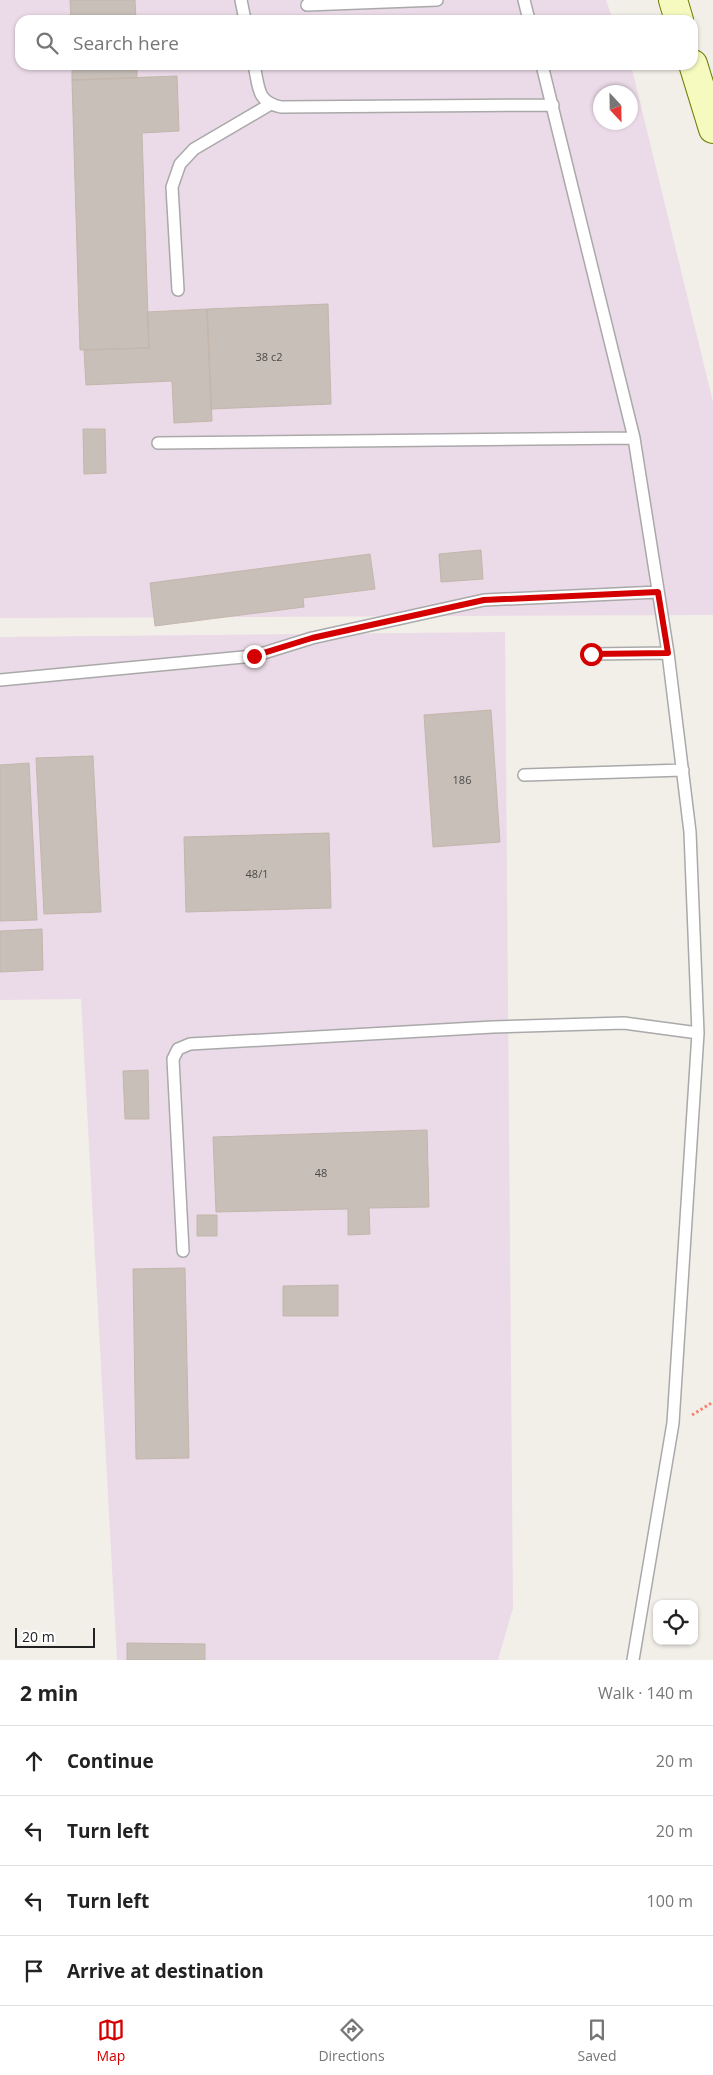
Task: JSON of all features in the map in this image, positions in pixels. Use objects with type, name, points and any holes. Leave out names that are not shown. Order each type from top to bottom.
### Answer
[{"type":"main road","points":[[673,0],[678,15]]},
{"type":"main road","points":[[695,70],[713,129]]},
{"type":"lane","points":[[241,0],[244,15]]},
{"type":"lane","points":[[307,5],[437,0]]},
{"type":"lane","points":[[524,0],[528,15]]},
{"type":"lane","points":[[255,70],[260,96],[270,105],[281,107],[553,105]]},
{"type":"lane","points":[[543,70],[634,438],[668,653],[690,832],[698,1034],[673,1423],[633,1660]]},
{"type":"lane","points":[[178,290],[172,187],[180,164],[194,149],[270,105]]},
{"type":"lane","points":[[158,443],[634,438]]},
{"type":"lane","points":[[0,680],[254,656],[312,638],[484,600],[658,592]]},
{"type":"lane","points":[[591,654],[668,653]]},
{"type":"lane","points":[[524,775],[683,770]]},
{"type":"lane","points":[[183,1251],[173,1058],[178,1049],[190,1044],[494,1027],[624,1023],[698,1034]]},
{"type":"shaded area","points":[[0,0],[606,0],[611,15],[15,15],[15,70],[632,70],[636,85],[593,85],[593,130],[638,130],[638,94],[713,402],[713,615],[0,618]]},
{"type":"shaded area","points":[[505,632],[513,1608],[498,1660],[117,1660],[81,999],[0,1000],[0,637]]},
{"type":"building","points":[[70,0],[135,0],[136,15],[71,15]]},
{"type":"building","points":[[72,70],[137,70],[137,78],[72,80]]},
{"type":"building","points":[[177,76],[179,131],[142,133],[149,348],[80,350],[72,80]]},
{"type":"building","points":[[328,304],[331,404],[211,409],[207,309]]},
{"type":"building","points":[[207,309],[212,421],[174,423],[172,381],[86,385],[84,350],[149,348],[147,312]]},
{"type":"building","points":[[83,429],[105,429],[106,473],[84,474]]},
{"type":"building","points":[[481,550],[483,579],[441,582],[439,554]]},
{"type":"building","points":[[370,554],[375,589],[303,598],[304,607],[155,626],[150,583]]},
{"type":"building","points":[[491,710],[500,842],[433,847],[424,715]]},
{"type":"building","points":[[93,756],[101,912],[44,914],[36,758]]},
{"type":"building","points":[[29,763],[37,920],[0,921],[0,765]]},
{"type":"building","points":[[329,833],[331,908],[186,912],[184,837]]},
{"type":"building","points":[[42,929],[43,970],[0,972],[0,931]]},
{"type":"building","points":[[148,1070],[149,1119],[125,1119],[123,1071]]},
{"type":"building","points":[[427,1130],[429,1207],[369,1208],[370,1234],[348,1235],[348,1209],[216,1212],[213,1137]]},
{"type":"building","points":[[197,1215],[217,1215],[217,1236],[197,1236]]},
{"type":"building","points":[[185,1268],[189,1458],[136,1459],[133,1269]]},
{"type":"building","points":[[338,1285],[338,1316],[283,1316],[283,1286]]},
{"type":"building","points":[[127,1643],[205,1644],[205,1660],[127,1660]]},
{"type":"route","points":[[254,656],[312,638],[484,600],[658,592],[668,653],[591,654]]}]
